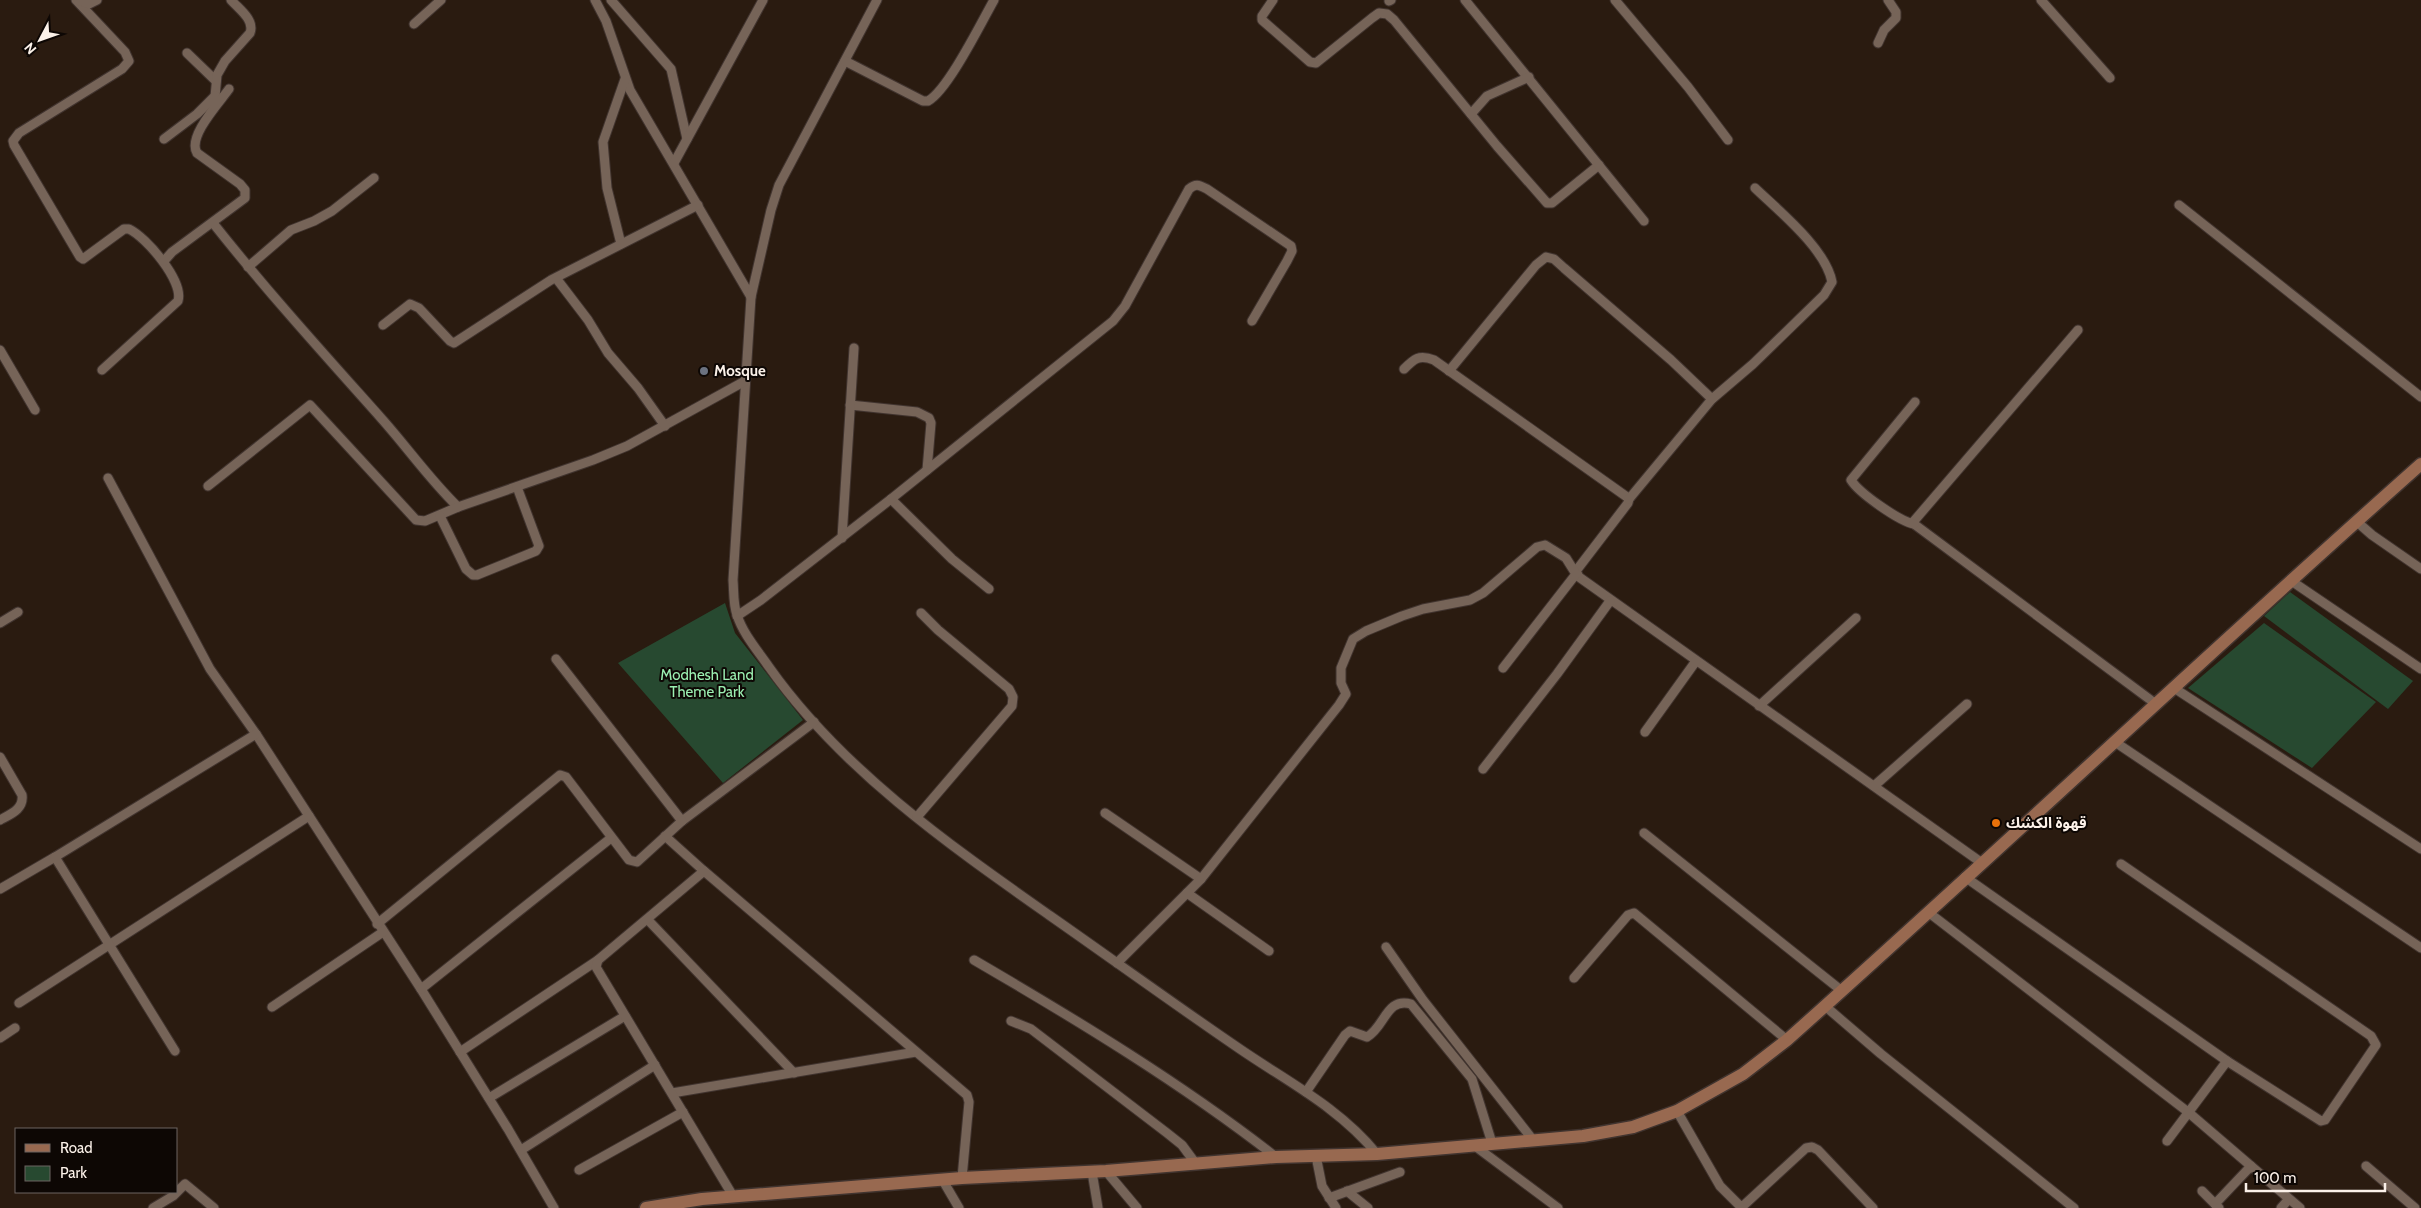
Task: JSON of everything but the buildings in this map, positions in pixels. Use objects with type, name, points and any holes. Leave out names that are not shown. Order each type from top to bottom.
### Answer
[{"type":"main road","points":[[646,1208],[670,1202],[733,1196],[962,1178],[1092,1172],[1276,1157],[1377,1154],[1583,1136],[1633,1127],[1677,1112],[1743,1074],[1787,1040],[2116,742],[2290,580],[2421,464]]},
{"type":"street","points":[[77,0],[89,4],[97,0]]},
{"type":"street","points":[[77,0],[125,52],[130,61],[122,69],[20,133],[13,141],[14,146],[80,257],[85,257],[126,229],[138,235],[164,261],[179,290],[178,301],[102,370]]},
{"type":"street","points":[[214,109],[216,82],[225,61],[250,33],[252,28],[250,21],[231,0]]},
{"type":"street","points":[[414,24],[440,0]]},
{"type":"street","points":[[595,0],[606,22],[625,79],[751,297]]},
{"type":"street","points":[[611,0],[671,68],[687,139]]},
{"type":"street","points":[[674,163],[763,0]]},
{"type":"street","points":[[877,0],[779,184],[771,210],[751,297],[734,580],[734,605],[737,616],[780,683],[814,722],[856,764],[916,817],[977,864],[1117,963],[1344,1119],[1360,1133],[1377,1154]]},
{"type":"street","points":[[845,61],[923,101],[928,101],[938,94],[994,0]]},
{"type":"street","points":[[1273,0],[1262,16],[1262,20],[1310,62],[1316,63],[1379,13],[1387,14],[1406,33],[1471,114],[1547,203],[1552,204],[1599,165]]},
{"type":"street","points":[[1465,0],[1644,221]]},
{"type":"street","points":[[1615,0],[1688,87],[1728,140]]},
{"type":"street","points":[[1878,43],[1884,30],[1896,18],[1896,12],[1888,0]]},
{"type":"street","points":[[2041,0],[2110,78]]},
{"type":"street","points":[[187,53],[216,82]]},
{"type":"street","points":[[1471,114],[1487,96],[1529,77]]},
{"type":"street","points":[[621,244],[607,188],[603,142],[625,79]]},
{"type":"street","points":[[164,261],[172,252],[242,201],[246,194],[240,184],[194,149],[195,138],[229,89]]},
{"type":"street","points":[[164,139],[197,114],[215,96]]},
{"type":"street","points":[[248,267],[291,230],[314,221],[332,211],[374,178]]},
{"type":"street","points":[[737,616],[842,538],[1113,321],[1125,306],[1189,189],[1194,185],[1199,184],[1207,189],[1291,246],[1292,251],[1288,261],[1252,321]]},
{"type":"street","points":[[1502,668],[1576,574],[1576,570],[1629,499],[1712,399],[1753,364],[1824,296],[1832,282],[1826,263],[1755,188]]},
{"type":"street","points":[[384,325],[406,305],[415,305],[454,343],[556,278],[698,205]]},
{"type":"street","points":[[2179,205],[2421,397]]},
{"type":"street","points":[[213,223],[248,267],[414,456],[442,492],[458,507]]},
{"type":"street","points":[[1448,371],[1536,265],[1546,257],[1554,259],[1712,399]]},
{"type":"street","points":[[556,278],[588,320],[608,353],[638,388],[665,426]]},
{"type":"street","points":[[1914,524],[1914,521],[1988,433],[2078,330]]},
{"type":"street","points":[[842,538],[854,348]]},
{"type":"street","points":[[0,350],[35,410]]},
{"type":"street","points":[[1404,369],[1416,357],[1424,356],[1629,499]]},
{"type":"street","points":[[208,486],[310,405],[408,514],[416,520],[425,521],[458,507],[593,460],[665,426],[745,381]]},
{"type":"street","points":[[1916,402],[1851,480],[1857,488],[1895,515],[1914,524],[2156,704]]},
{"type":"street","points":[[850,405],[917,412],[929,418],[931,423],[927,470]]},
{"type":"street","points":[[108,478],[206,662],[256,734],[377,924],[421,989],[521,1150],[554,1208]]},
{"type":"street","points":[[440,516],[466,569],[473,575],[477,575],[536,551],[539,546],[517,487]]},
{"type":"street","points":[[891,499],[946,553],[989,589]]},
{"type":"street","points":[[2356,521],[2372,535],[2421,569]]},
{"type":"street","points":[[1117,963],[1202,879],[1339,705],[1346,694],[1341,683],[1341,668],[1353,639],[1366,631],[1402,616],[1423,609],[1470,600],[1483,593],[1537,547],[1545,545],[1554,549],[1570,563],[1576,574],[1610,601],[1982,863]]},
{"type":"street","points":[[2290,580],[2421,669]]},
{"type":"street","points":[[1483,769],[1557,674],[1610,601]]},
{"type":"street","points":[[0,623],[18,612]]},
{"type":"street","points":[[916,817],[1012,706],[1012,697],[1009,690],[938,630],[921,613]]},
{"type":"street","points":[[1759,706],[1856,618]]},
{"type":"street","points":[[556,659],[682,821]]},
{"type":"street","points":[[1645,732],[1696,661]]},
{"type":"street","points":[[2174,688],[2421,849]]},
{"type":"street","points":[[1874,786],[1967,704]]},
{"type":"street","points":[[377,924],[560,775],[566,777],[629,860],[636,862],[682,821],[814,722]]},
{"type":"street","points":[[0,889],[256,734]]},
{"type":"street","points":[[2116,742],[2421,948]]},
{"type":"street","points":[[0,757],[22,795],[23,801],[19,808],[0,820]]},
{"type":"street","points":[[1105,813],[1202,879]]},
{"type":"street","points":[[19,1003],[309,816]]},
{"type":"street","points":[[1644,834],[1842,991]]},
{"type":"street","points":[[665,836],[969,1099],[962,1178]]},
{"type":"street","points":[[421,989],[611,838]]},
{"type":"street","points":[[55,857],[175,1051]]},
{"type":"street","points":[[1965,877],[2227,1061],[2323,1121],[2376,1045],[2371,1036],[2120,864]]},
{"type":"street","points":[[460,1052],[598,960],[648,920],[704,871]]},
{"type":"street","points":[[1188,893],[1268,951]]},
{"type":"street","points":[[1928,912],[2188,1112],[2300,1208]]},
{"type":"street","points":[[1574,978],[1628,915],[1634,913],[1787,1040]]},
{"type":"street","points":[[648,920],[794,1072]]},
{"type":"street","points":[[272,1007],[383,932]]},
{"type":"street","points":[[1386,947],[1423,1000],[1533,1140]]},
{"type":"street","points":[[598,960],[596,964],[598,972],[733,1196]]},
{"type":"street","points":[[974,960],[1069,1016],[1231,1122],[1276,1157]]},
{"type":"street","points":[[1306,1092],[1345,1035],[1350,1031],[1367,1037],[1376,1029],[1385,1014],[1394,1005],[1402,1001],[1411,1004],[1472,1078],[1492,1143]]},
{"type":"street","points":[[1825,1006],[1881,1054],[2074,1208]]},
{"type":"street","points":[[489,1098],[625,1016]]},
{"type":"street","points":[[1011,1021],[1032,1029],[1167,1133],[1182,1145],[1196,1164]]},
{"type":"street","points":[[0,1038],[15,1028]]},
{"type":"street","points":[[672,1093],[916,1052]]},
{"type":"street","points":[[2166,1141],[2227,1061]]},
{"type":"street","points":[[521,1150],[655,1065]]},
{"type":"street","points":[[579,1170],[683,1112]]},
{"type":"street","points":[[1677,1112],[1720,1186],[1740,1206],[1744,1205],[1806,1148],[1812,1147],[1818,1150],[1873,1208]]},
{"type":"street","points":[[1475,1146],[1558,1208]]},
{"type":"street","points":[[1316,1156],[1319,1178],[1336,1208]]},
{"type":"street","points":[[2202,1192],[2217,1206],[2251,1166]]},
{"type":"street","points":[[2366,1166],[2415,1208]]},
{"type":"street","points":[[1106,1171],[1137,1208]]},
{"type":"street","points":[[1092,1172],[1098,1208]]},
{"type":"street","points":[[1329,1198],[1400,1172]]},
{"type":"street","points":[[942,1180],[959,1208]]},
{"type":"street","points":[[178,1191],[185,1184],[214,1208]]},
{"type":"street","points":[[1347,1191],[1368,1208]]},
{"type":"street","points":[[154,1208],[176,1193]]},
{"type":"street","points":[[2281,1208],[2289,1199]]},
{"type":"green space","points":[[2290,592],[2413,681],[2388,709],[2264,616]]},
{"type":"green space","name":"Modhesh Land Theme Park","points":[[725,603],[735,633],[803,720],[723,783],[618,663]]},
{"type":"green space","points":[[2264,623],[2376,702],[2312,768],[2188,688]]},
{"type":"place","name":"Mosque","points":[[704,371]]},
{"type":"place","name":"قهوة الكشك","points":[[1996,823]]}]
